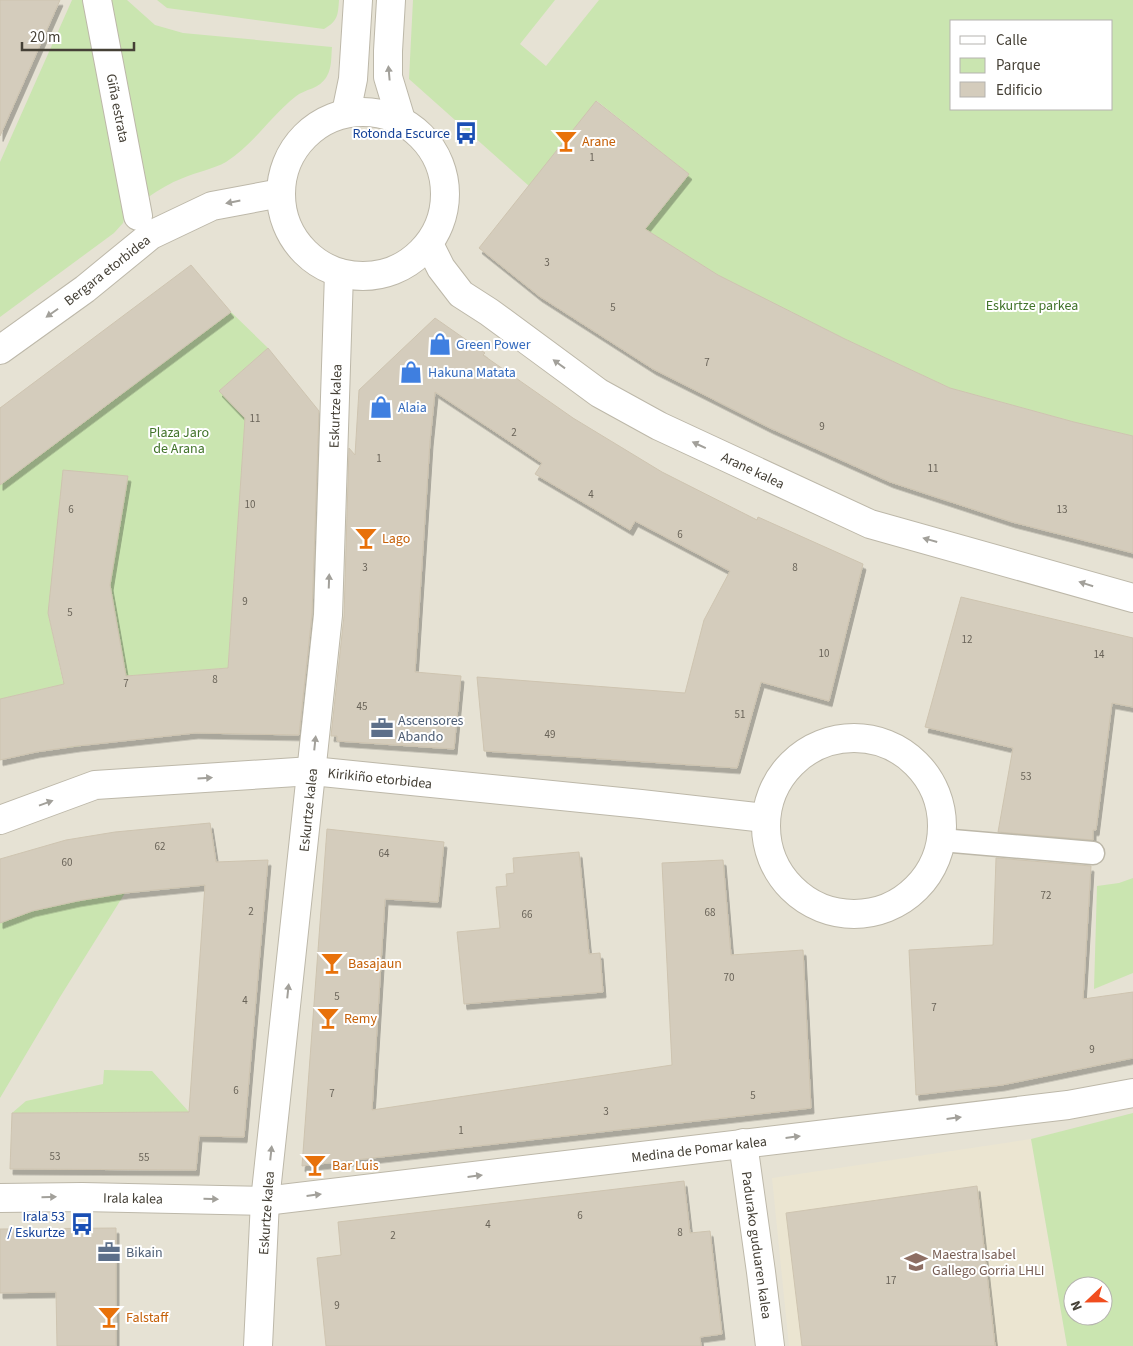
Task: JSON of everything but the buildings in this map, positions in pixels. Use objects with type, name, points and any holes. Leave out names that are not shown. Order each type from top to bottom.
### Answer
[{"type":"street","name":"Giña estrata","points":[[97,0],[138,216]]},
{"type":"street","points":[[346,113],[353,79],[358,0]]},
{"type":"street","points":[[391,0],[388,77],[401,120]]},
{"type":"street","points":[[374,112],[401,120],[428,143],[441,166],[446,191],[443,215],[429,244],[407,264],[365,276],[339,273],[320,265],[299,246],[285,220],[281,193],[282,174],[293,149],[322,122],[346,113],[374,112]]},
{"type":"street","name":"Bergara etorbidea","points":[[0,350],[86,289],[151,234],[212,206],[281,193]]},
{"type":"street","name":"Arane kalea","points":[[429,244],[441,268],[461,294],[489,312],[599,393],[659,426],[870,524],[1133,598]]},
{"type":"street","name":"Eskurtze kalea","points":[[258,1346],[266,1201],[328,615],[339,273]]},
{"type":"street","points":[[864,738],[892,745],[915,761],[932,784],[941,811],[941,840],[932,867],[914,891],[889,907],[859,914],[829,911],[802,898],[781,876],[768,848],[766,818],[772,790],[788,767],[809,749],[836,739],[864,738]]},
{"type":"street","name":"Kirikiño etorbidea","points":[[0,820],[95,785],[312,771],[766,818]]},
{"type":"street","name":"Medina de Pomar kalea","points":[[266,1201],[1068,1105],[1133,1093]]},
{"type":"street","name":"Padurako guduaren kalea","points":[[742,1143],[770,1346]]},
{"type":"street","name":"Irala kalea","points":[[0,1198],[82,1196],[266,1201]]},
{"type":"lane","points":[[941,840],[1094,853]]},
{"type":"shaded area","points":[[0,0],[1133,0],[1133,1346],[0,1346]]},
{"type":"shaded area","name":"Maestra Isabel Gallego Gorria LHLI","points":[[1031,1139],[1067,1346],[789,1346],[772,1178]]},
{"type":"green space","points":[[72,0],[88,0],[127,207],[123,223],[114,233],[0,317],[0,162]]},
{"type":"green space","points":[[108,0],[127,0],[155,25],[183,33],[332,47],[330,69],[324,81],[295,97],[236,155],[216,167],[173,182],[147,198]]},
{"type":"green space","points":[[157,0],[339,0],[335,20],[324,29],[167,8]]},
{"type":"green space","name":"Eskurtze parkea","points":[[413,0],[555,0],[520,44],[546,66],[599,0],[1133,0],[1133,436],[950,388],[845,339],[718,275],[645,229],[689,174],[597,101],[529,186],[409,79]]},
{"type":"green space","name":"Plaza Jaro de Arana","points":[[231,312],[268,348],[219,391],[245,418],[228,668],[126,676],[110,585],[48,613],[63,682],[76,680],[86,745],[67,748],[55,686],[0,699],[0,485]]},
{"type":"green space","points":[[1133,878],[1133,973],[1094,989],[1097,886],[1119,883]]},
{"type":"green space","points":[[125,893],[0,1098],[0,923],[32,911]]},
{"type":"green space","points":[[104,1070],[152,1071],[189,1112],[12,1113],[26,1101],[103,1084]]},
{"type":"green space","points":[[1133,1113],[1133,1346],[1067,1346],[1064,1326],[1113,1326],[1113,1276],[1063,1276],[1063,1323],[1031,1139]]},
{"type":"place","name":"Rotonda Escurce","points":[[466,133]]},
{"type":"place","name":"Arane","points":[[566,141]]},
{"type":"place","name":"Green Power","points":[[440,344]]},
{"type":"place","name":"Hakuna Matata","points":[[411,372]]},
{"type":"place","name":"Alaia","points":[[381,407]]},
{"type":"place","name":"Lago","points":[[366,538]]},
{"type":"place","name":"Ascensores Abando","points":[[382,728]]},
{"type":"place","name":"Basajaun","points":[[332,963]]},
{"type":"place","name":"Remy","points":[[328,1018]]},
{"type":"place","name":"Bar Luis","points":[[315,1165]]},
{"type":"place","name":"Irala 53 / Eskurtze","points":[[82,1224]]},
{"type":"place","name":"Bikain","points":[[109,1252]]},
{"type":"place","name":"Maestra Isabel Gallego Gorria LHLI","points":[[916,1262]]},
{"type":"place","name":"Falstaff","points":[[109,1317]]}]
